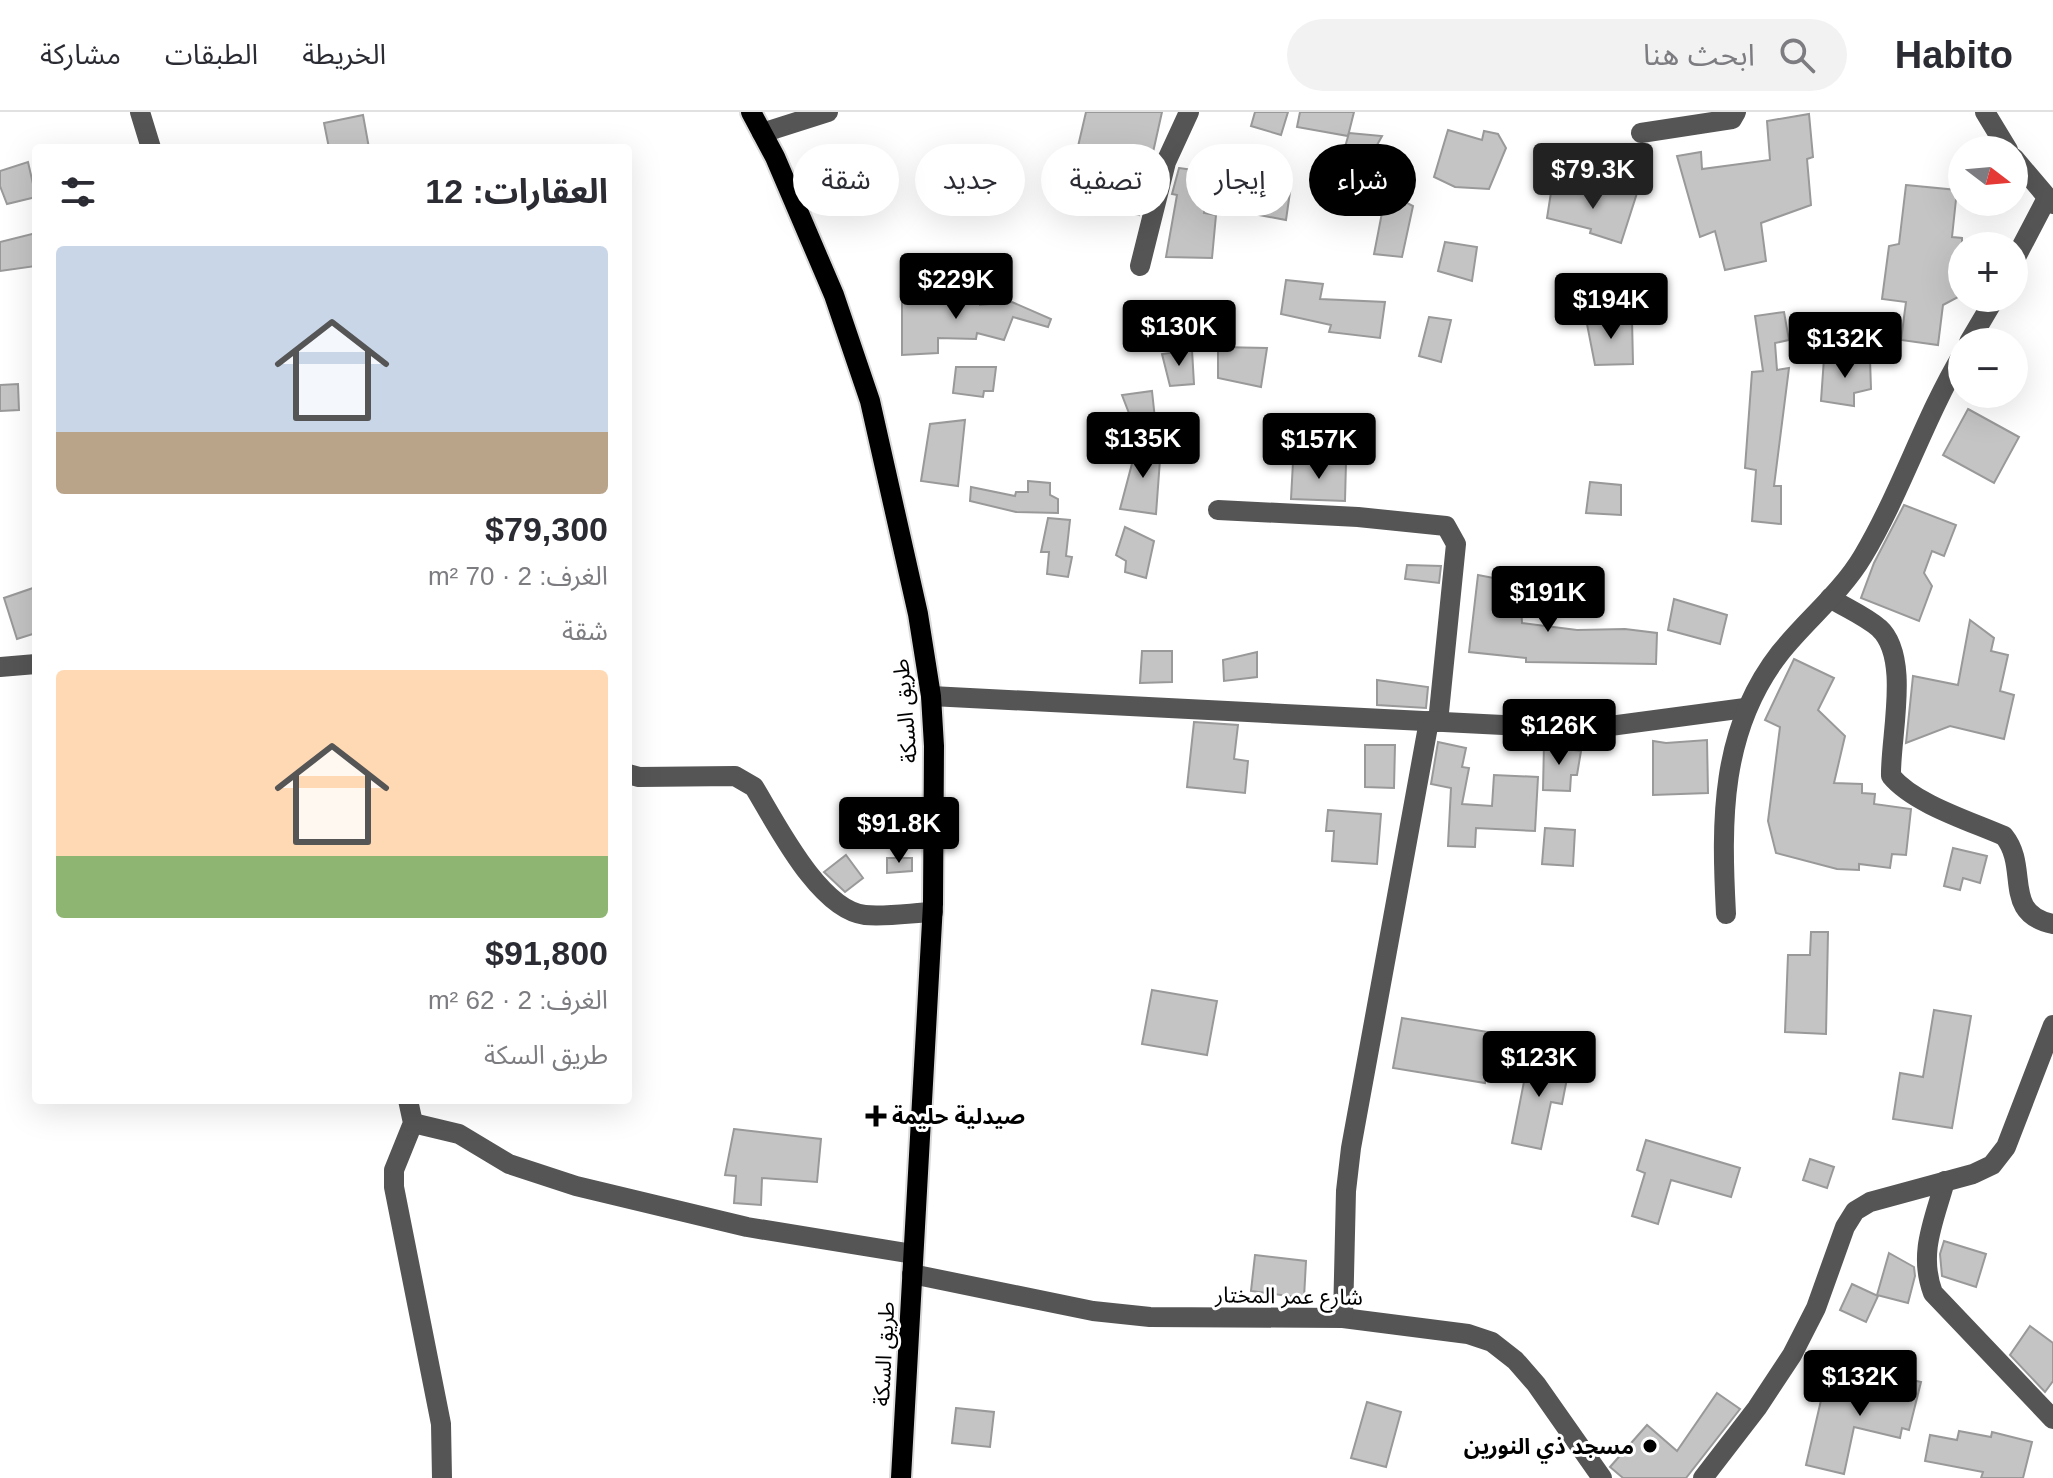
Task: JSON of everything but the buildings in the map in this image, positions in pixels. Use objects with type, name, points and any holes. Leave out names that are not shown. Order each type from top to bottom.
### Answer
[{"type":"main road","name":"طريق السكة","points":[[751,112],[834,295],[870,401],[918,614],[931,696],[934,746],[933,912],[901,1478]]},
{"type":"street","points":[[140,112],[150,144]]},
{"type":"street","points":[[762,133],[828,112]]},
{"type":"street","points":[[1140,266],[1166,162],[1189,112]]},
{"type":"street","points":[[1641,133],[1714,124],[1732,119],[1736,112]]},
{"type":"street","points":[[1985,112],[2000,136]]},
{"type":"street","points":[[2028,175],[2050,201],[2028,238]]},
{"type":"street","points":[[1726,914],[1726,796],[1736,737],[1745,708],[1782,650],[1861,560],[1884,520],[1912,454],[1948,383]]},
{"type":"street","points":[[1218,510],[1358,517],[1446,526],[1456,544],[1434,721],[1351,1148],[1346,1191],[1343,1318]]},
{"type":"street","points":[[1830,598],[1880,629],[1891,646],[1896,667],[1891,776],[1900,787],[1922,800],[2004,836],[2013,847],[2020,898],[2026,911],[2039,921],[2053,924]]},
{"type":"street","points":[[0,667],[32,664]]},
{"type":"street","points":[[931,696],[1434,721],[1610,726],[1745,708]]},
{"type":"street","points":[[632,775],[735,776],[745,780],[754,787],[800,861],[841,906],[864,915],[933,912]]},
{"type":"street","points":[[1703,1478],[1757,1408],[1792,1355],[1816,1308],[1845,1227],[1855,1211],[1870,1202],[1992,1165],[2006,1147],[2053,1025]]},
{"type":"street","points":[[409,1104],[413,1123],[394,1170],[394,1187],[441,1424],[442,1478]]},
{"type":"street","name":"شارع عمر المختار","points":[[413,1123],[459,1134],[509,1164],[576,1186],[912,1264],[1093,1311],[1150,1317],[1343,1318],[1468,1334],[1492,1342],[1515,1360],[1536,1384],[1602,1478]]},
{"type":"street","points":[[1945,1181],[1926,1250],[1925,1271],[1933,1293],[2053,1419]]},
{"type":"place","name":"صيدلية حليمة","points":[[876,1116]]},
{"type":"place","name":"مسجد ذي النورين","points":[[1650,1446]]}]
